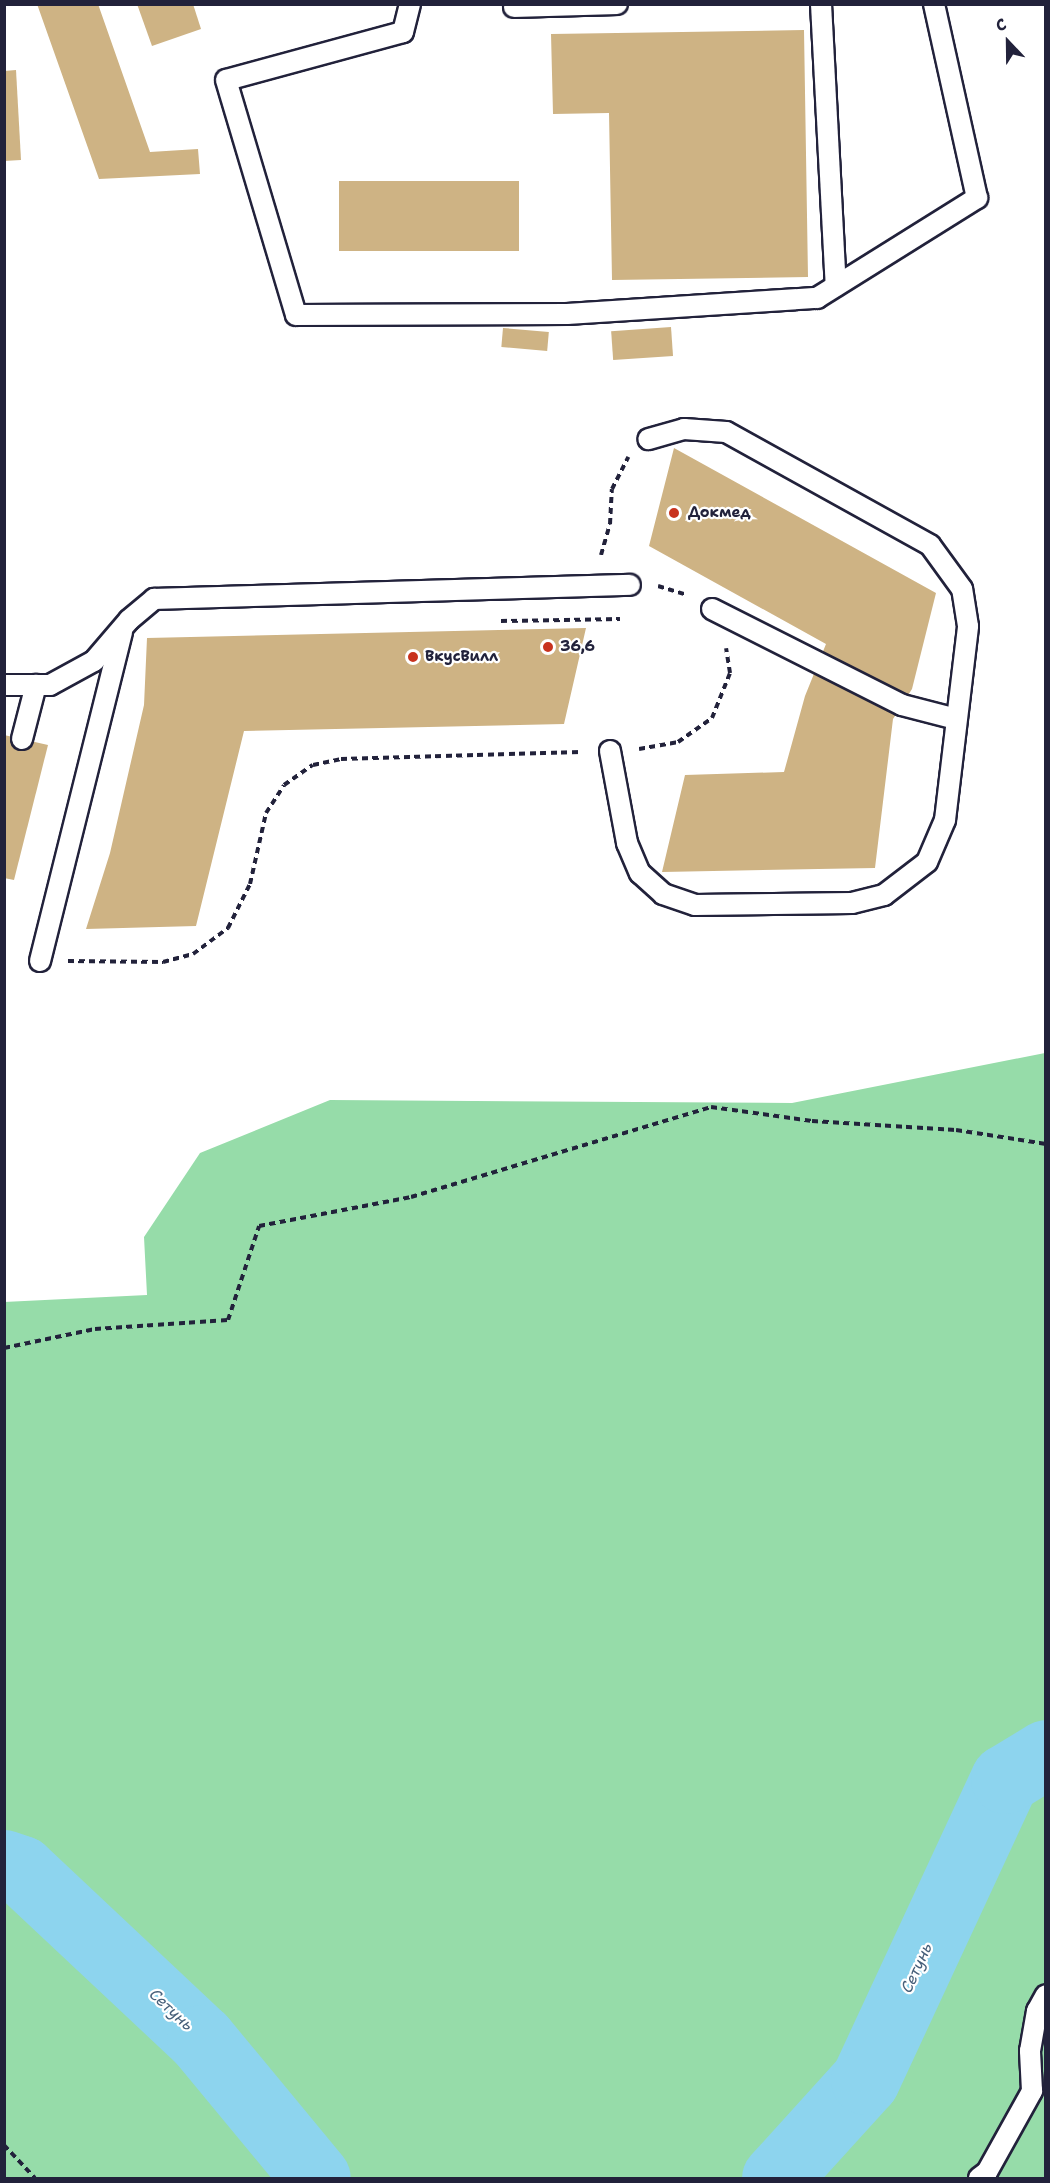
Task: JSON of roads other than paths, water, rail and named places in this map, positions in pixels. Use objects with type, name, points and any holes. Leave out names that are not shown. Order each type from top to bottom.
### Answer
[{"type":"lane","points":[[410,4],[403,32],[226,80],[296,315],[567,315],[817,298],[977,198],[934,4]]},
{"type":"lane","points":[[514,7],[617,4]]},
{"type":"lane","points":[[821,4],[836,286]]},
{"type":"lane","points":[[610,751],[627,843],[640,873],[663,894],[695,905],[852,903],[884,895],[927,862],[945,820],[968,627],[962,589],[930,545],[726,432],[684,429],[648,439]]},
{"type":"lane","points":[[4,686],[50,685],[94,661],[124,626],[154,599],[630,585]]},
{"type":"lane","points":[[712,609],[902,705],[957,719]]},
{"type":"lane","points":[[40,961],[124,626]]},
{"type":"lane","points":[[22,739],[36,685]]},
{"type":"lane","points":[[979,2178],[987,2172],[1032,2091],[1030,2051],[1037,2011],[1046,1995]]},
{"type":"waterway","name":"Сетунь","points":[[776,2178],[865,2080],[1005,1779],[1046,1754]]},
{"type":"waterway","name":"Сетунь","points":[[4,1864],[21,1870],[201,2039],[316,2178]]},
{"type":"place","name":"Докмед","points":[[674,513]]},
{"type":"place","name":"36,6","points":[[548,647]]},
{"type":"place","name":"ВкусВилл","points":[[413,657]]}]
